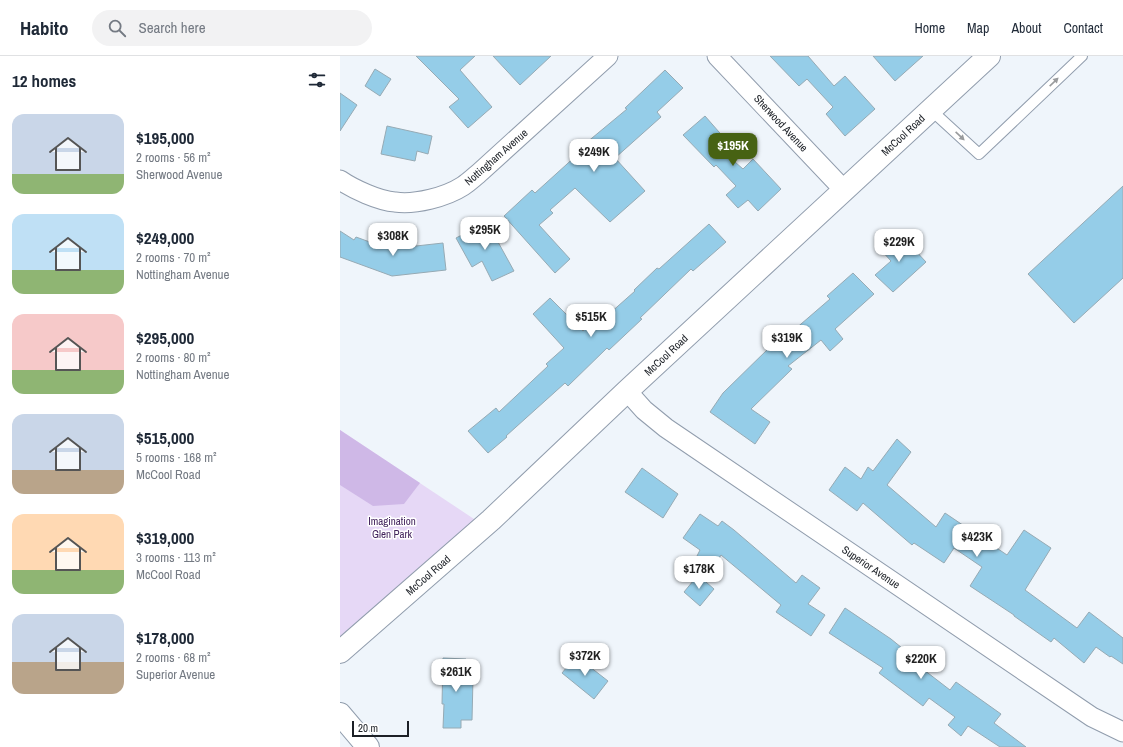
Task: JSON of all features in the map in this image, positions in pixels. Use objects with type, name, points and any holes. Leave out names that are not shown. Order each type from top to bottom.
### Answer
[{"type":"street","name":"Nottingham Avenue","points":[[340,180],[347,185],[371,195],[395,202],[417,202],[441,197],[463,186],[478,174],[608,56]]},
{"type":"street","name":"Sherwood Avenue","points":[[718,56],[844,190]]},
{"type":"street","name":"McCool Road","points":[[340,652],[491,520],[627,391],[989,56]]},
{"type":"street","name":"Superior Avenue","points":[[627,391],[644,410],[666,428],[1092,717],[1123,732]]},
{"type":"street","points":[[340,714],[368,747]]},
{"type":"lane","points":[[931,110],[979,154],[1082,56]]},
{"type":"green space","name":"Imagination Glen Park","points":[[340,430],[477,521],[340,645]]},
{"type":"shaded area","points":[[340,430],[420,483],[404,504],[373,506],[340,485]]},
{"type":"building","points":[[416,56],[475,56],[460,70],[492,107],[468,128],[449,107],[459,99]]},
{"type":"building","points":[[493,56],[551,56],[520,85]]},
{"type":"building","points":[[770,56],[808,56],[834,86],[845,76],[875,109],[845,136],[826,114],[833,107],[807,79],[799,86]]},
{"type":"building","points":[[873,56],[923,56],[895,81]]},
{"type":"building","points":[[375,69],[391,79],[380,96],[365,86]]},
{"type":"building","points":[[665,70],[683,88],[657,112],[661,117],[615,158],[645,191],[610,222],[575,188],[550,210],[553,213],[539,225],[570,259],[555,273],[504,216],[532,190],[535,193],[588,145],[586,143],[627,109],[625,108]]},
{"type":"building","points":[[340,93],[357,105],[340,131]]},
{"type":"building","points":[[705,116],[726,140],[719,148],[743,169],[753,159],[781,189],[758,211],[748,200],[738,208],[726,195],[736,186],[716,165],[714,167],[683,135]]},
{"type":"building","points":[[387,126],[432,136],[428,154],[417,151],[415,161],[381,154]]},
{"type":"building","points":[[1123,186],[1123,278],[1074,323],[1028,274]]},
{"type":"building","points":[[487,222],[514,271],[492,281],[482,261],[472,267],[456,238]]},
{"type":"building","points":[[709,224],[726,242],[693,271],[691,269],[609,350],[607,348],[568,386],[565,383],[488,453],[468,431],[496,408],[499,412],[548,366],[546,364],[564,348],[533,314],[550,298],[583,331],[604,308],[609,314],[635,291],[634,290],[657,268],[659,269]]},
{"type":"building","points":[[340,231],[354,240],[356,237],[389,249],[443,243],[446,270],[392,276],[340,257]]},
{"type":"building","points":[[899,233],[926,262],[893,292],[875,275],[891,261],[881,250]]},
{"type":"building","points":[[853,273],[874,294],[835,329],[843,339],[830,351],[821,340],[788,366],[792,369],[751,409],[770,422],[755,444],[710,412],[723,393],[770,347],[772,349],[830,299],[827,296]]},
{"type":"building","points":[[897,439],[911,452],[887,485],[936,527],[945,513],[1007,555],[1024,530],[1051,548],[1025,590],[1077,628],[1089,612],[1123,638],[1123,664],[1096,647],[1084,663],[1054,638],[1051,642],[970,586],[982,567],[954,548],[944,563],[914,543],[912,545],[863,503],[857,511],[829,490],[845,467],[861,479],[868,467],[873,471]]},
{"type":"building","points":[[642,468],[678,494],[663,518],[625,492]]},
{"type":"building","points":[[700,514],[718,526],[722,521],[796,583],[802,575],[820,588],[808,604],[825,615],[811,636],[776,612],[781,605],[721,555],[713,568],[696,558],[700,550],[683,538]]},
{"type":"building","points":[[698,575],[714,589],[700,606],[684,592]]},
{"type":"building","points":[[845,608],[891,639],[918,661],[915,663],[950,690],[956,682],[1001,714],[994,723],[1026,747],[1000,747],[968,726],[961,736],[948,725],[955,717],[929,698],[923,706],[879,673],[883,668],[829,633]]},
{"type":"building","points":[[576,656],[608,681],[594,699],[562,673]]},
{"type":"building","points":[[443,658],[466,659],[466,678],[473,678],[472,720],[461,720],[461,728],[443,728]]}]
